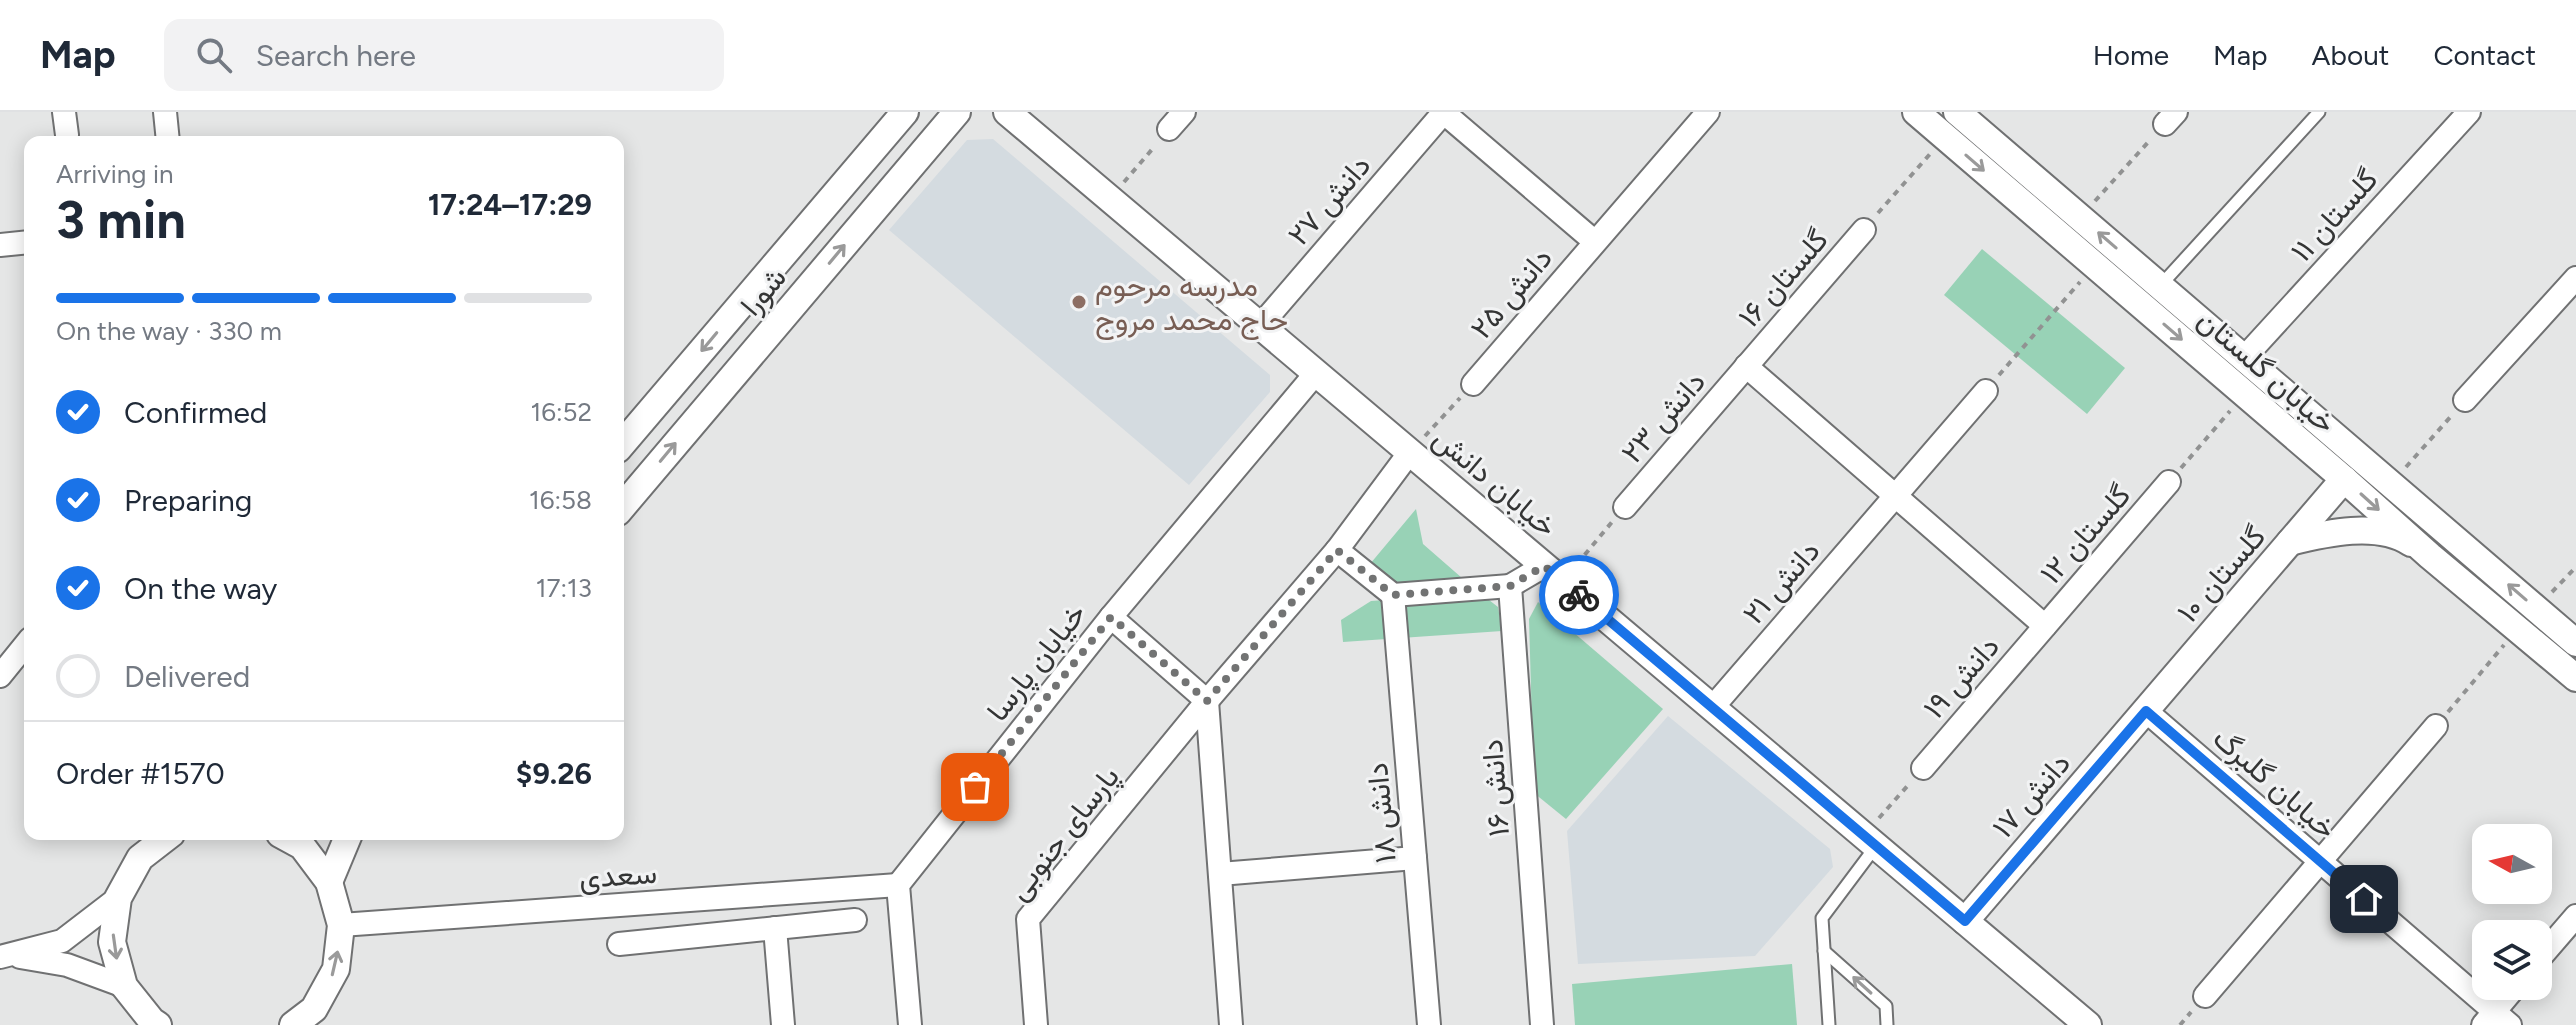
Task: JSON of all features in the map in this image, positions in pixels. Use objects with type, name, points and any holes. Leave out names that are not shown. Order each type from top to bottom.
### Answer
[{"type":"street","points":[[64,112],[67,135]]},
{"type":"street","points":[[165,112],[167,136]]},
{"type":"street","name":"شورا","points":[[624,442],[905,112]]},
{"type":"street","name":"شورا","points":[[624,505],[957,112]]},
{"type":"street","name":"خیابان دانش","points":[[1007,112],[2088,1025]]},
{"type":"street","points":[[1443,112],[1594,241]]},
{"type":"street","name":"دانش ۲۷","points":[[1260,326],[1443,112]]},
{"type":"street","name":"دانش ۲۵","points":[[1473,384],[1708,112]]},
{"type":"street","name":"خیابان گلستان","points":[[1916,112],[2430,556],[2576,678]]},
{"type":"street","name":"خیابان گلستان","points":[[1957,112],[2576,643]]},
{"type":"street","name":"گلستان ۱۱","points":[[2244,358],[2469,112]]},
{"type":"street","name":"گلستان ۱۶","points":[[1746,366],[1864,230]]},
{"type":"street","points":[[0,245],[24,243]]},
{"type":"street","points":[[2465,400],[2576,278]]},
{"type":"street","points":[[1746,366],[2045,626]]},
{"type":"street","name":"دانش ۲۳","points":[[1625,507],[1746,366]]},
{"type":"street","name":"خیابان پارسا","points":[[898,885],[1111,617],[1316,373]]},
{"type":"street","name":"دانش ۲۱","points":[[1712,708],[1986,391]]},
{"type":"street","name":"پارسای جنوبی","points":[[1036,1025],[1028,919],[1207,701],[1337,550],[1410,452]]},
{"type":"street","name":"گلستان ۱۰","points":[[2146,711],[2344,479]]},
{"type":"street","name":"گلستان ۱۲","points":[[2045,626],[2169,482]]},
{"type":"street","points":[[2290,542],[2326,533],[2364,531],[2401,537],[2430,556]]},
{"type":"street","points":[[1337,550],[1393,595],[1510,586],[1553,573]]},
{"type":"street","name":"دانش ۱۶","points":[[1510,586],[1542,1025]]},
{"type":"street","name":"دانش ۱۸","points":[[1393,595],[1429,1025]]},
{"type":"street","points":[[1111,617],[1207,701],[1231,1025]]},
{"type":"street","name":"دانش ۱۹","points":[[1923,768],[2045,626]]},
{"type":"street","points":[[0,676],[24,646]]},
{"type":"street","name":"خیابان گلبرگ","points":[[2146,711],[2320,861],[2496,1020]]},
{"type":"street","name":"دانش ۱۷","points":[[1965,921],[2146,711]]},
{"type":"street","points":[[2205,996],[2436,726]]},
{"type":"street","points":[[158,1025],[124,986],[112,942],[118,898],[140,858],[163,840]]},
{"type":"street","points":[[291,840],[302,846],[329,882],[341,925],[336,969],[314,1009],[293,1025]]},
{"type":"street","points":[[329,882],[346,840]]},
{"type":"street","points":[[1220,874],[1415,858]]},
{"type":"street","points":[[898,885],[910,1025]]},
{"type":"street","name":"سعدی","points":[[341,925],[898,885]]},
{"type":"street","points":[[5,956],[62,941],[118,898]]},
{"type":"street","points":[[2552,944],[2576,916]]},
{"type":"street","points":[[619,944],[855,920]]},
{"type":"street","points":[[775,928],[783,1025]]},
{"type":"street","points":[[5,956],[67,965],[124,986]]},
{"type":"street","points":[[2496,1020],[2508,1000]]},
{"type":"lane","points":[[2160,286],[2319,112]]},
{"type":"lane","points":[[1829,1025],[1822,918],[1870,840]]},
{"type":"lane","points":[[1824,951],[1886,1006],[1887,1025]]},
{"type":"path","points":[[2080,218],[2171,118]]},
{"type":"path","points":[[1109,199],[1176,121]]},
{"type":"path","points":[[1864,230],[1945,137]]},
{"type":"path","points":[[1986,391],[2095,265]]},
{"type":"path","points":[[1410,452],[1473,384]]},
{"type":"path","points":[[2169,482],[2245,394]]},
{"type":"path","points":[[2391,484],[2465,400]]},
{"type":"path","points":[[1553,573],[1625,507]]},
{"type":"path","points":[[2536,608],[2576,567]]},
{"type":"path","points":[[2436,726],[2519,629]]},
{"type":"path","points":[[1870,840],[1923,768]]},
{"type":"shaded area","name":"مدرسه مرحوم حاج محمد مروج","points":[[993,139],[1270,375],[1270,392],[1189,485],[889,230],[967,140]]},
{"type":"shaded area","points":[[1668,716],[1830,849],[1833,867],[1755,956],[1578,964],[1567,831]]},
{"type":"green space","points":[[1982,249],[2125,368],[2087,414],[1944,295]]},
{"type":"green space","points":[[1416,509],[1423,544],[1462,578],[1396,585],[1370,564]]},
{"type":"green space","points":[[1480,593],[1498,607],[1502,631],[1343,642],[1341,620],[1371,601]]},
{"type":"green space","points":[[1538,602],[1663,709],[1566,819],[1534,793],[1529,619]]},
{"type":"green space","points":[[1792,964],[1797,1025],[1575,1025],[1572,984]]},
{"type":"way so far","points":[[975,787],[1111,617],[1207,701],[1337,550],[1393,595],[1510,586],[1544,566],[1579,595]]},
{"type":"place","name":"مدرسه مرحوم حاج محمد مروج","points":[[1079,302]]},
{"type":"route","points":[[1579,595],[1965,921],[2146,711],[2364,899]]}]
